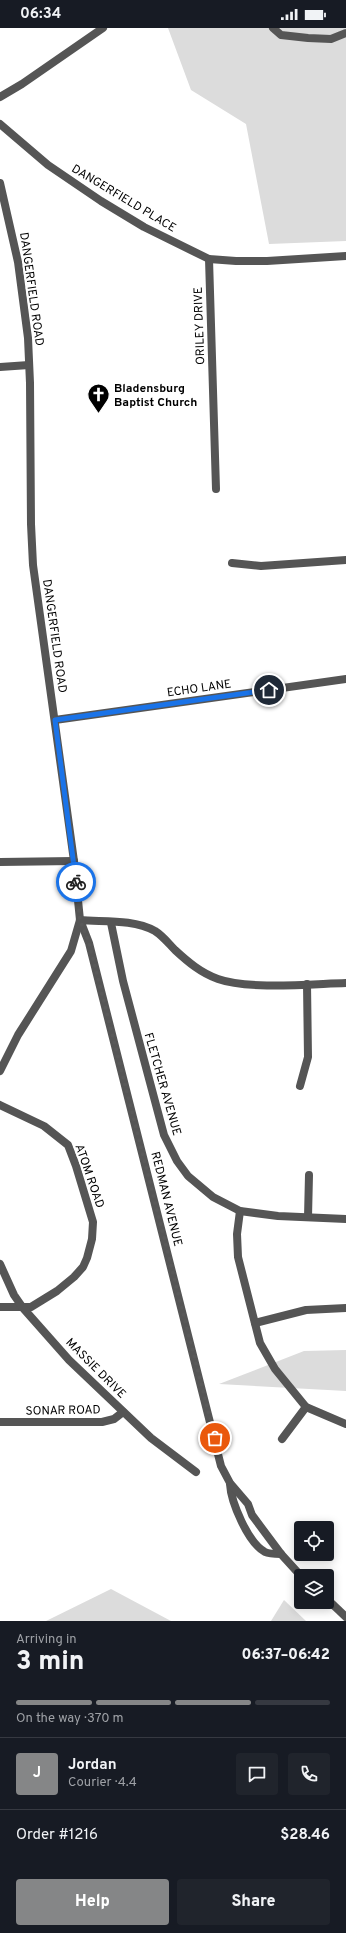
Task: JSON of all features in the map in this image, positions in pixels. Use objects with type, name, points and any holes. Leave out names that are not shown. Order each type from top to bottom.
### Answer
[{"type":"street","points":[[0,97],[22,84],[103,28]]},
{"type":"street","points":[[273,28],[281,35],[308,38],[331,39],[346,33]]},
{"type":"street","name":"DANGERFIELD PLACE","points":[[0,124],[48,165],[101,201],[144,226],[209,258],[236,262],[267,262],[346,256]]},
{"type":"street","name":"DANGERFIELD ROAD","points":[[0,183],[18,262],[28,338],[32,431],[31,524],[33,564],[74,861],[80,920],[71,951],[18,1035],[0,1072]]},
{"type":"street","name":"ORILEY DRIVE","points":[[209,258],[216,489]]},
{"type":"street","points":[[0,367],[29,365]]},
{"type":"street","points":[[232,563],[261,566],[346,560]]},
{"type":"street","name":"ECHO LANE","points":[[55,720],[346,679]]},
{"type":"street","points":[[0,862],[74,861]]},
{"type":"street","points":[[80,920],[135,924],[156,932],[188,962],[202,972],[219,980],[244,984],[346,983]]},
{"type":"street","name":"REDMAN AVENUE","points":[[80,920],[89,943],[222,1466],[230,1483]]},
{"type":"street","name":"FLETCHER AVENUE","points":[[111,923],[114,944],[133,1022],[164,1135],[170,1149],[188,1176],[199,1187],[213,1197],[240,1211],[259,1215],[346,1219]]},
{"type":"street","points":[[300,1086],[308,1057],[307,984]]},
{"type":"street","name":"ATOM ROAD","points":[[0,1105],[44,1126],[68,1145],[93,1222],[92,1239],[83,1267],[57,1291],[31,1307],[0,1307]]},
{"type":"street","points":[[308,1217],[309,1175]]},
{"type":"street","points":[[240,1211],[237,1234],[238,1257],[260,1343],[274,1369],[306,1407],[346,1424]]},
{"type":"street","name":"MASSIE DRIVE","points":[[0,1264],[14,1295],[23,1308],[69,1360],[151,1438],[196,1472]]},
{"type":"street","points":[[255,1323],[306,1310],[346,1308]]},
{"type":"street","points":[[282,1439],[306,1407]]},
{"type":"street","name":"SONAR ROAD","points":[[0,1422],[102,1422],[114,1419],[123,1412]]},
{"type":"street","points":[[230,1483],[248,1504],[250,1511],[258,1514],[276,1540],[281,1554],[295,1569]]},
{"type":"street","points":[[230,1483],[230,1492],[240,1518],[249,1524],[266,1552],[281,1554]]},
{"type":"street","points":[[334,1606],[346,1617]]},
{"type":"shaded area","points":[[168,28],[346,28],[346,241],[269,244],[246,124],[191,90]]},
{"type":"shaded area","points":[[346,1350],[346,1391],[219,1384],[304,1351]]},
{"type":"shaded area","points":[[111,1589],[171,1621],[46,1621]]},
{"type":"shaded area","points":[[284,1600],[306,1621],[271,1621]]},
{"type":"way so far","points":[[76,882],[80,920],[89,943],[215,1438]]},
{"type":"place","name":"Bladensburg Baptist Church","points":[[99,414]]},
{"type":"route","points":[[76,882],[55,720],[269,690]]}]
